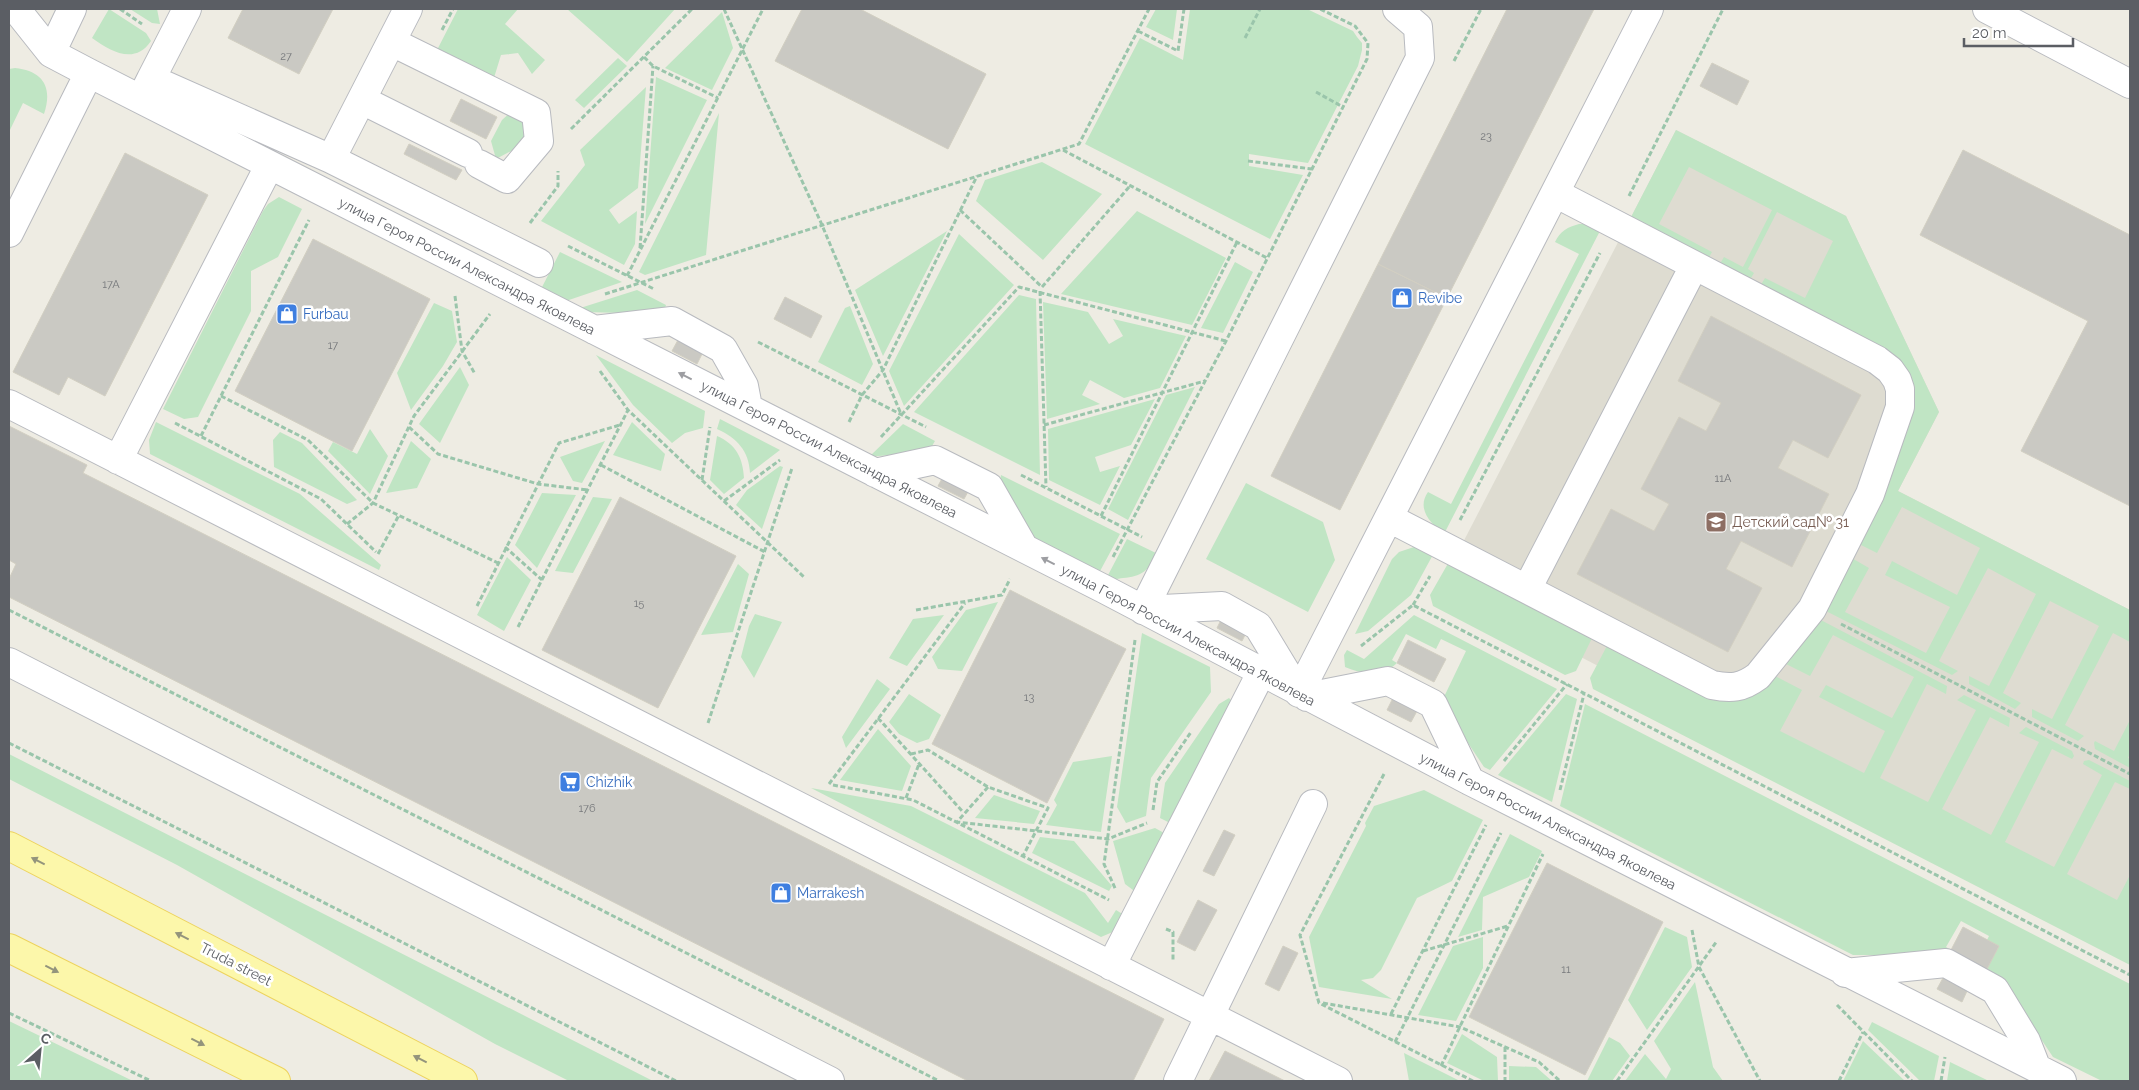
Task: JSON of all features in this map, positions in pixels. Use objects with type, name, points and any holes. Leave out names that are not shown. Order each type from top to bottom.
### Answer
[{"type":"main road","name":"Truda street","points":[[9,846],[463,1081]]},
{"type":"main road","points":[[9,948],[276,1081]]},
{"type":"street","points":[[9,19],[15,9],[51,53],[89,73],[146,89],[331,159],[539,264]]},
{"type":"street","points":[[51,53],[72,9]]},
{"type":"street","points":[[146,89],[187,9]]},
{"type":"street","points":[[331,159],[408,9]]},
{"type":"street","points":[[1139,622],[1172,552],[1420,58],[1418,27],[1397,9]]},
{"type":"street","points":[[1303,695],[1330,633],[1649,9]]},
{"type":"street","points":[[1986,9],[2130,84]]},
{"type":"street","points":[[362,100],[507,179],[539,141],[536,113],[392,42]]},
{"type":"street","points":[[9,233],[89,73]]},
{"type":"street","name":"улица Героя России Александра Яковлева","points":[[146,89],[269,166],[855,462],[1018,560],[1097,586],[1139,622],[1261,673],[1846,973],[2062,1081]]},
{"type":"street","points":[[118,460],[269,166]]},
{"type":"street","points":[[1389,518],[1712,685],[1731,689],[1748,684],[1758,676],[1812,609],[1870,494],[1900,407],[1900,389],[1890,370],[1877,360],[1555,194]]},
{"type":"street","points":[[1527,589],[1694,266]]},
{"type":"street","points":[[594,330],[672,321],[723,349],[744,386],[748,407]]},
{"type":"street","points":[[9,404],[1338,1081]]},
{"type":"street","points":[[855,462],[935,460],[989,488],[1018,560]]},
{"type":"street","points":[[1139,622],[1222,606],[1258,626],[1303,695]]},
{"type":"street","points":[[9,662],[830,1081]]},
{"type":"street","points":[[1111,966],[1130,910],[1261,673]]},
{"type":"street","points":[[1303,695],[1388,681],[1433,704],[1476,784]]},
{"type":"street","points":[[1178,1081],[1313,804]]},
{"type":"street","points":[[1846,973],[1946,964],[1995,990],[2026,1041],[2037,1069]]},
{"type":"path","points":[[570,130],[692,9]]},
{"type":"path","points":[[724,9],[822,225],[901,415]]},
{"type":"path","points":[[627,276],[763,9]]},
{"type":"path","points":[[552,310],[1079,144],[1149,9]]},
{"type":"path","points":[[1138,31],[1178,51],[1184,9]]},
{"type":"path","points":[[1245,38],[1260,9]]},
{"type":"path","points":[[1097,586],[1226,341],[1367,59],[1368,43],[1355,26],[1320,9]]},
{"type":"path","points":[[1330,633],[1359,648],[1413,606],[1446,547],[1614,224],[1723,9]]},
{"type":"path","points":[[644,57],[653,66],[718,98]]},
{"type":"path","points":[[640,250],[653,66]]},
{"type":"path","points":[[1316,92],[1343,107]]},
{"type":"path","points":[[1062,150],[1267,258]]},
{"type":"path","points":[[1248,161],[1312,169]]},
{"type":"path","points":[[528,225],[558,186],[558,169]]},
{"type":"path","points":[[855,462],[862,395],[883,370],[977,176]]},
{"type":"path","points":[[1046,488],[1040,292],[1042,287],[1130,186]]},
{"type":"path","points":[[960,210],[1042,287]]},
{"type":"path","points":[[201,436],[310,217]]},
{"type":"path","points":[[521,222],[536,229]]},
{"type":"path","points":[[1101,516],[1237,242]]},
{"type":"path","points":[[567,245],[658,292]]},
{"type":"path","points":[[453,287],[462,350],[474,374]]},
{"type":"path","points":[[855,462],[1019,287],[1226,341]]},
{"type":"path","points":[[347,524],[373,503],[414,416],[494,308]]},
{"type":"path","points":[[756,341],[927,428]]},
{"type":"path","points":[[597,366],[628,410],[805,578]]},
{"type":"path","points":[[1044,425],[1206,380]]},
{"type":"path","points":[[221,396],[308,440],[373,503],[498,563]]},
{"type":"path","points":[[144,407],[320,499],[383,559]]},
{"type":"path","points":[[515,632],[628,410]]},
{"type":"path","points":[[702,480],[712,419]]},
{"type":"path","points":[[476,607],[505,546],[559,443],[621,425]]},
{"type":"path","points":[[408,427],[438,454],[538,484],[588,490]]},
{"type":"path","points":[[724,501],[784,456]]},
{"type":"path","points":[[707,729],[794,462]]},
{"type":"path","points":[[600,465],[765,552]]},
{"type":"path","points":[[1012,471],[1172,552]]},
{"type":"path","points":[[378,554],[399,515]]},
{"type":"path","points":[[505,546],[542,580]]},
{"type":"path","points":[[916,610],[965,603],[1002,594],[1018,560]]},
{"type":"path","points":[[829,784],[965,603]]},
{"type":"path","points":[[1413,606],[2130,975]]},
{"type":"path","points":[[1812,609],[2130,774]]},
{"type":"path","points":[[9,610],[940,1081]]},
{"type":"path","points":[[1130,910],[1104,864],[1139,622]]},
{"type":"path","points":[[1476,784],[1567,684]]},
{"type":"path","points":[[1441,1066],[1547,846],[1584,694]]},
{"type":"path","points":[[878,718],[963,812]]},
{"type":"path","points":[[1152,814],[1157,782],[1194,728]]},
{"type":"path","points":[[9,743],[676,1081]]},
{"type":"path","points":[[911,754],[928,750],[988,787],[1048,808],[1023,856]]},
{"type":"path","points":[[906,798],[919,764]]},
{"type":"path","points":[[1388,765],[1300,935],[1319,1003],[1473,1081]]},
{"type":"path","points":[[822,783],[906,798],[1173,932],[1172,996]]},
{"type":"path","points":[[956,822],[963,812],[988,787]]},
{"type":"path","points":[[1391,1014],[1490,817]]},
{"type":"path","points":[[956,822],[1108,839],[1151,822]]},
{"type":"path","points":[[1395,1042],[1505,824]]},
{"type":"path","points":[[1423,952],[1508,926]]},
{"type":"path","points":[[1692,929],[1699,967],[1760,1081]]},
{"type":"path","points":[[1617,1081],[1722,935]]},
{"type":"path","points":[[1832,1001],[1912,1081]]},
{"type":"path","points":[[1319,1003],[1460,1027],[1539,1062],[1560,1081]]},
{"type":"path","points":[[9,1013],[151,1081]]},
{"type":"path","points":[[1839,1081],[1863,1032]]},
{"type":"path","points":[[1505,1047],[1505,1081]]},
{"type":"path","points":[[1941,1081],[1947,1050]]},
{"type":"shaded area","name":"Детский сад№ 31","points":[[1676,130],[1846,216],[1939,412],[1898,491],[2130,610],[2130,940],[1441,585]]},
{"type":"green space","points":[[109,9],[146,33],[151,41],[145,48],[138,53],[123,54],[107,48],[92,38]]},
{"type":"green space","points":[[130,9],[157,9],[160,24],[152,23]]},
{"type":"green space","points":[[458,9],[518,9],[505,24],[545,60],[532,74],[518,53],[501,55],[493,81],[436,52]]},
{"type":"green space","points":[[567,9],[675,9],[627,62]]},
{"type":"green space","points":[[1156,9],[1177,9],[1173,40],[1146,27]]},
{"type":"green space","points":[[1190,9],[1307,9],[1353,31],[1362,43],[1358,66],[1308,163],[1249,154],[1249,166],[1303,175],[1270,239],[1085,144],[1140,38],[1183,60]]},
{"type":"green space","points":[[722,12],[733,48],[712,90],[665,68]]},
{"type":"green space","points":[[618,58],[627,66],[584,108],[575,100]]},
{"type":"green space","points":[[15,68],[33,73],[39,77],[46,88],[47,96],[44,114],[23,103],[9,132],[9,69]]},
{"type":"green space","points":[[656,77],[707,100],[645,224]]},
{"type":"green space","points":[[646,87],[638,188],[609,210],[619,224],[637,211],[635,244],[624,265],[541,221],[585,165],[580,150]]},
{"type":"green space","points":[[513,110],[525,116],[528,142],[496,159],[491,141],[502,120]]},
{"type":"green space","points":[[719,113],[706,255],[645,275],[639,272]]},
{"type":"green space","points":[[1676,130],[1846,216],[1939,412],[1898,491],[2130,610],[2130,642],[2113,633],[2065,725],[2084,736],[2078,741],[2032,717],[2032,709],[2052,719],[2099,626],[2050,601],[2003,693],[2021,703],[2015,709],[1969,684],[1969,676],[1989,686],[2036,594],[1988,568],[1939,661],[1958,671],[1952,675],[1822,609],[1850,557],[1869,568],[1845,612],[1926,653],[1950,607],[1885,575],[1892,561],[1957,595],[1980,548],[1902,507],[1877,553],[1857,543],[1912,395],[1759,288],[1765,278],[1805,298],[1833,241],[1777,212],[1748,269],[1754,273],[1748,283],[1718,267],[1724,257],[1743,267],[1772,210],[1689,167],[1659,224],[1712,252],[1707,261],[1629,221]]},
{"type":"green space","points":[[1042,162],[1102,194],[1043,260],[976,201],[985,180]]},
{"type":"green space","points":[[279,197],[302,209],[278,257],[251,271],[251,311],[198,417],[184,419],[163,409],[263,211],[268,204]]},
{"type":"green space","points":[[1137,211],[1226,258],[1192,325],[1061,294]]},
{"type":"green space","points":[[1579,224],[1586,224],[1601,229],[1444,534],[1434,526],[1427,516],[1424,510],[1425,498],[1428,492],[1451,504],[1579,254],[1555,242],[1565,230]]},
{"type":"green space","points":[[947,231],[883,356],[855,290]]},
{"type":"green space","points":[[959,234],[1014,285],[904,406],[889,371]]},
{"type":"green space","points":[[560,252],[622,282],[563,302],[540,291]]},
{"type":"green space","points":[[1235,262],[1253,272],[1223,333],[1201,328]]},
{"type":"green space","points":[[637,290],[666,305],[663,314],[584,312],[577,309]]},
{"type":"green space","points":[[1019,295],[1036,299],[1040,475],[914,412]]},
{"type":"green space","points":[[1043,302],[1088,312],[1109,344],[1123,336],[1113,319],[1186,336],[1160,388],[1124,398],[1090,380],[1082,395],[1100,404],[1047,419]]},
{"type":"green space","points":[[434,303],[452,311],[457,342],[443,366],[411,410],[397,373]]},
{"type":"green space","points":[[850,306],[873,364],[862,385],[818,362],[845,308]]},
{"type":"green space","points":[[596,355],[705,411],[703,428],[685,433],[672,443],[633,405]]},
{"type":"green space","points":[[460,367],[469,385],[440,443],[419,424]]},
{"type":"green space","points":[[1195,387],[1128,520],[1108,509],[1166,395]]},
{"type":"green space","points":[[1155,399],[1131,445],[1095,457],[1100,472],[1120,466],[1100,505],[1049,480],[1048,429]]},
{"type":"green space","points":[[720,419],[780,450],[750,473],[747,458],[741,446],[717,429]]},
{"type":"green space","points":[[156,422],[300,494],[381,565],[379,570],[150,454],[149,440]]},
{"type":"green space","points":[[632,422],[665,454],[661,471],[613,455]]},
{"type":"green space","points":[[903,424],[935,441],[929,451],[869,457]]},
{"type":"green space","points":[[370,429],[388,456],[370,494],[328,451],[333,442],[357,454]]},
{"type":"green space","points":[[280,432],[302,443],[357,500],[347,504],[274,467],[273,440]]},
{"type":"green space","points":[[717,436],[729,443],[737,452],[742,464],[744,478],[724,494],[710,480]]},
{"type":"green space","points":[[411,441],[431,459],[417,488],[386,493]]},
{"type":"green space","points":[[605,441],[582,483],[573,481],[560,457]]},
{"type":"green space","points":[[780,466],[783,467],[762,529],[736,505],[747,490]]},
{"type":"green space","points":[[1001,475],[1120,534],[1099,573],[1037,542],[999,487]]},
{"type":"green space","points":[[1246,483],[1323,522],[1335,560],[1308,612],[1206,559]]},
{"type":"green space","points":[[542,493],[576,495],[537,568],[515,545]]},
{"type":"green space","points":[[593,497],[612,499],[573,573],[555,571]]},
{"type":"green space","points":[[1127,539],[1158,554],[1148,568],[1140,574],[1119,579],[1109,578],[1107,577]]},
{"type":"green space","points":[[1414,547],[1435,551],[1411,595],[1368,631],[1355,634],[1392,559],[1399,552]]},
{"type":"green space","points":[[507,557],[531,580],[504,631],[477,615]]},
{"type":"green space","points":[[1450,560],[1594,634],[1576,671],[1565,675],[1433,606],[1430,595]]},
{"type":"green space","points":[[738,564],[749,574],[733,632],[701,635]]},
{"type":"green space","points":[[998,602],[962,671],[938,669],[932,657],[966,610]]},
{"type":"green space","points":[[755,614],[782,622],[754,678],[741,657],[749,626]]},
{"type":"green space","points":[[944,615],[907,666],[889,658],[913,619]]},
{"type":"green space","points":[[1414,615],[1557,689],[1490,770],[1484,767],[1460,731],[1443,699],[1466,651],[1441,639],[1436,649],[1406,634],[1392,660],[1397,663],[1391,668],[1378,673],[1365,673],[1345,667],[1344,655],[1347,650],[1364,659]]},
{"type":"green space","points":[[1817,618],[1947,686],[1946,694],[1927,684],[1880,778],[1928,802],[1976,710],[1957,700],[1964,695],[2010,718],[2009,727],[1990,717],[1942,809],[1991,835],[2039,742],[2019,733],[2026,727],[2072,751],[2074,756],[2072,759],[2052,749],[2005,842],[2054,867],[2102,775],[2083,764],[2084,761],[2089,760],[2130,781],[2130,789],[2115,782],[2067,874],[2117,900],[2130,875],[2130,965],[1593,689],[1590,678],[1609,642],[1707,693],[1773,675],[1802,690],[1780,731],[1864,773],[1885,731],[1819,697],[1826,685],[1892,718],[1914,677],[1833,635],[1810,676],[1782,662]]},
{"type":"green space","points":[[1142,633],[1210,667],[1211,692],[1151,778],[1146,816],[1126,823],[1117,807]]},
{"type":"green space","points":[[877,679],[890,689],[846,748],[842,737]]},
{"type":"green space","points":[[909,694],[941,715],[929,739],[917,743],[899,734],[889,722]]},
{"type":"green space","points":[[1566,694],[1577,699],[1552,802],[1498,775]]},
{"type":"green space","points":[[1229,698],[1233,702],[1172,824],[1160,818],[1165,783],[1219,704]]},
{"type":"green space","points":[[1585,704],[2130,984],[2130,1081],[2102,1081],[2053,1057],[1999,976],[1987,969],[1999,946],[1987,940],[1989,936],[1961,921],[1946,947],[1951,950],[1948,955],[1853,955],[1560,806]]},
{"type":"green space","points":[[2130,720],[2130,753],[2128,758],[2130,759],[2130,768],[2095,749],[2094,743],[2095,741],[2114,751]]},
{"type":"green space","points":[[878,729],[911,766],[902,791],[840,780]]},
{"type":"green space","points":[[9,754],[653,1081],[569,1081],[495,1044],[177,865],[9,779]]},
{"type":"green space","points":[[1112,756],[1101,832],[1046,825],[1057,805],[1054,800],[1073,762]]},
{"type":"green space","points":[[811,788],[911,806],[1085,893],[1108,923],[1116,910],[1124,915],[1115,931],[1101,937]]},
{"type":"green space","points":[[1424,790],[1483,820],[1452,881],[1417,898],[1381,970],[1373,978],[1361,980],[1392,999],[1319,987],[1309,937],[1366,826],[1365,823],[1374,806]]},
{"type":"green space","points":[[994,795],[1040,811],[1034,824],[975,818]]},
{"type":"green space","points":[[1155,828],[1166,834],[1137,893],[1125,884],[1113,841]]},
{"type":"green space","points":[[1510,834],[1542,851],[1529,877],[1483,897],[1482,930],[1458,937]]},
{"type":"green space","points":[[1040,837],[1074,841],[1112,886],[1109,891],[1032,853]]},
{"type":"green space","points":[[1665,927],[1687,937],[1692,967],[1647,1030],[1628,1000]]},
{"type":"green space","points":[[1483,937],[1483,968],[1456,1021],[1418,1015],[1453,946]]},
{"type":"green space","points":[[1695,982],[1713,1067],[1723,1081],[1625,1081],[1645,1054],[1666,1079],[1671,1069],[1654,1041]]},
{"type":"green space","points":[[9,1021],[133,1081],[9,1081]]},
{"type":"green space","points":[[1872,1022],[1939,1056],[1934,1081],[1920,1081],[1868,1030]]},
{"type":"green space","points":[[1462,1034],[1497,1057],[1498,1081],[1484,1081],[1447,1063]]},
{"type":"green space","points":[[1609,1037],[1620,1043],[1630,1056],[1612,1081],[1587,1081]]},
{"type":"green space","points":[[1863,1041],[1905,1081],[1843,1081]]},
{"type":"green space","points":[[1404,1053],[1460,1081],[1409,1081]]},
{"type":"green space","points":[[1950,1062],[1989,1081],[1947,1081]]},
{"type":"green space","points":[[1509,1066],[1536,1067],[1552,1081],[1509,1081]]},
{"type":"building","points":[[243,9],[333,9],[299,74],[228,38]]},
{"type":"building","points":[[802,9],[860,9],[986,74],[948,149],[775,61]]},
{"type":"building","points":[[1507,9],[1594,9],[1447,298],[1378,264]]},
{"type":"building","points":[[1712,63],[1749,81],[1737,105],[1700,86]]},
{"type":"building","points":[[461,99],[497,117],[486,139],[450,121]]},
{"type":"building","points":[[409,144],[462,170],[456,180],[404,154]]},
{"type":"building","points":[[1963,150],[2130,235],[2130,506],[2021,451],[2088,321],[1920,235]]},
{"type":"building","points":[[125,153],[208,195],[105,396],[68,377],[59,395],[13,372]]},
{"type":"building","points":[[313,239],[430,299],[352,451],[235,391]]},
{"type":"building","points":[[1378,264],[1447,298],[1340,510],[1271,476]]},
{"type":"building","points":[[785,297],[822,316],[811,338],[774,319]]},
{"type":"building","points":[[1711,316],[1861,395],[1828,458],[1793,440],[1778,468],[1829,494],[1792,567],[1741,541],[1726,569],[1762,588],[1728,652],[1577,574],[1611,509],[1654,531],[1669,504],[1641,489],[1679,417],[1706,431],[1721,403],[1678,381]]},
{"type":"building","points":[[678,340],[703,352],[697,364],[672,351]]},
{"type":"building","points":[[9,426],[87,465],[83,473],[1164,1019],[1133,1081],[968,1081],[9,597],[9,579],[16,564],[9,560]]},
{"type":"building","points":[[944,475],[970,488],[964,499],[938,486]]},
{"type":"building","points":[[620,497],[736,556],[658,708],[542,650]]},
{"type":"building","points":[[1010,590],[1126,649],[1047,803],[932,744]]},
{"type":"building","points":[[1223,616],[1248,629],[1242,641],[1217,628]]},
{"type":"building","points":[[1408,640],[1446,659],[1434,682],[1397,663]]},
{"type":"building","points":[[1393,698],[1417,711],[1411,722],[1387,710]]},
{"type":"building","points":[[1224,830],[1235,835],[1214,876],[1203,871]]},
{"type":"building","points":[[1547,863],[1663,922],[1585,1075],[1469,1017]]},
{"type":"building","points":[[1198,900],[1217,910],[1195,951],[1177,942]]},
{"type":"building","points":[[1963,927],[1999,946],[1987,969],[1951,950]]},
{"type":"building","points":[[1283,946],[1298,953],[1279,991],[1265,984]]},
{"type":"building","points":[[1943,978],[1967,991],[1962,1002],[1937,989]]},
{"type":"building","points":[[1225,1051],[1285,1081],[1209,1081]]},
{"type":"place","name":"Revibe","points":[[1402,298]]},
{"type":"place","name":"Furbau","points":[[287,314]]},
{"type":"place","name":"Детский сад№ 31","points":[[1716,522]]},
{"type":"place","name":"Chizhik","points":[[570,782]]},
{"type":"place","name":"Marrakesh","points":[[781,893]]}]
